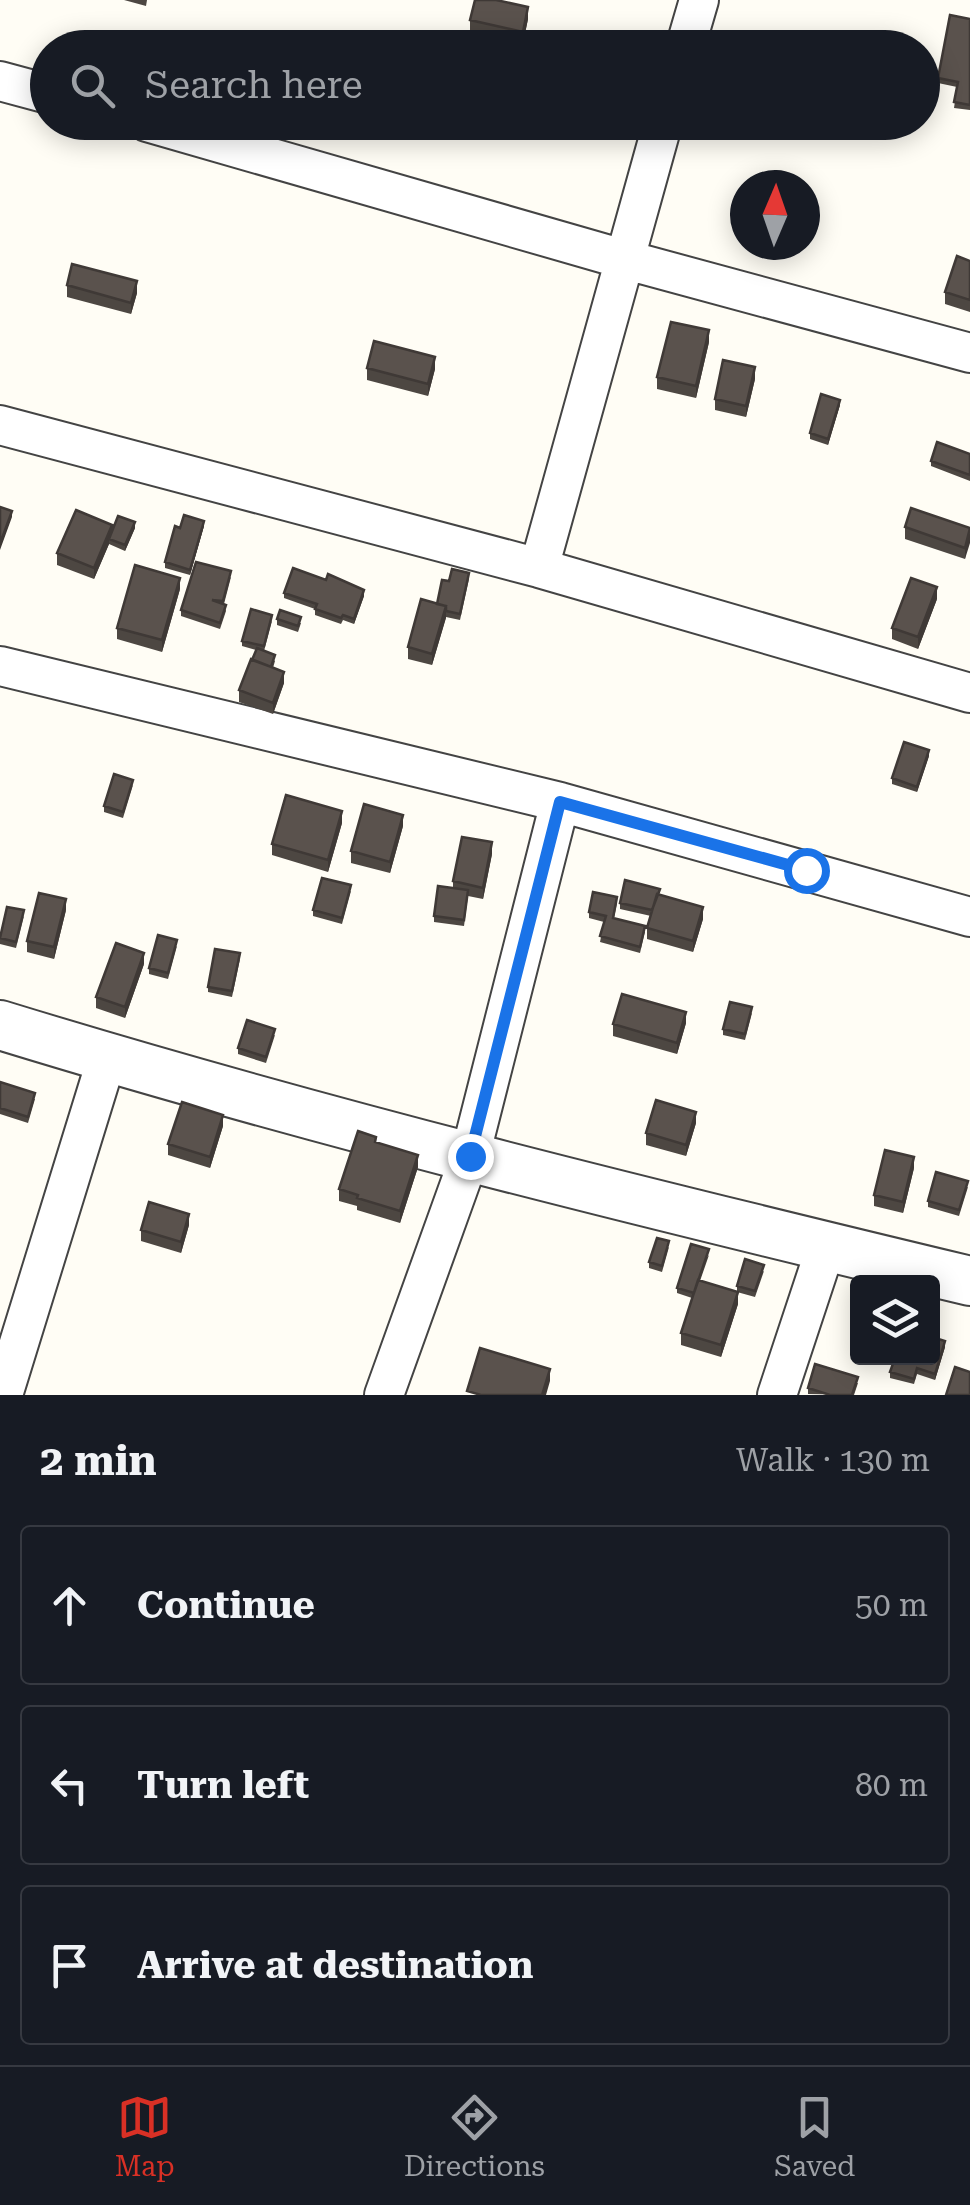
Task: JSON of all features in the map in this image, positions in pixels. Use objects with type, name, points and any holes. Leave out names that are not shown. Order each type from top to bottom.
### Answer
[{"type":"street","points":[[690,30],[699,0]]},
{"type":"street","points":[[0,80],[30,89]]},
{"type":"street","points":[[209,140],[970,353]]},
{"type":"street","points":[[539,568],[658,140]]},
{"type":"street","points":[[0,425],[539,568],[970,693]]},
{"type":"street","points":[[0,666],[560,802],[970,916]]},
{"type":"street","points":[[384,1395],[470,1156],[560,802]]},
{"type":"street","points":[[0,1025],[106,1058],[470,1156],[970,1282]]},
{"type":"street","points":[[3,1395],[106,1058]]},
{"type":"street","points":[[777,1395],[826,1246]]},
{"type":"building","points":[[475,0],[528,7],[523,30],[470,20]]},
{"type":"building","points":[[950,15],[970,19],[970,105],[954,102],[958,82],[940,78]]},
{"type":"building","points":[[957,256],[970,261],[970,300],[945,292]]},
{"type":"building","points":[[72,264],[137,281],[131,303],[67,285]]},
{"type":"building","points":[[671,322],[709,330],[696,386],[657,377]]},
{"type":"building","points":[[374,341],[435,357],[428,384],[367,368]]},
{"type":"building","points":[[723,360],[755,367],[746,406],[715,399]]},
{"type":"building","points":[[821,394],[840,400],[828,439],[810,433]]},
{"type":"building","points":[[937,442],[970,454],[970,475],[931,461]]},
{"type":"building","points":[[0,507],[12,511],[0,544]]},
{"type":"building","points":[[911,508],[970,528],[965,548],[905,527]]},
{"type":"building","points":[[76,510],[112,525],[94,568],[57,553]]},
{"type":"building","points":[[184,515],[204,521],[190,570],[165,562],[175,526],[180,528]]},
{"type":"building","points":[[118,516],[135,522],[125,545],[109,539]]},
{"type":"building","points":[[196,562],[231,571],[223,601],[212,600],[226,605],[220,623],[181,610]]},
{"type":"building","points":[[135,565],[180,578],[162,640],[117,628]]},
{"type":"building","points":[[293,568],[326,580],[328,574],[364,590],[354,619],[315,609],[317,604],[284,593]]},
{"type":"building","points":[[452,569],[469,573],[460,614],[437,604],[442,580],[449,581]]},
{"type":"building","points":[[911,578],[937,587],[918,637],[892,628]]},
{"type":"building","points":[[421,599],[446,606],[432,654],[408,647]]},
{"type":"building","points":[[251,609],[272,615],[264,646],[242,641]]},
{"type":"building","points":[[280,610],[301,617],[298,626],[277,619]]},
{"type":"building","points":[[257,648],[275,655],[271,667],[252,660]]},
{"type":"building","points":[[251,659],[284,672],[273,703],[239,690]]},
{"type":"building","points":[[904,742],[929,750],[917,787],[892,778]]},
{"type":"building","points":[[114,774],[133,780],[123,812],[104,806]]},
{"type":"building","points":[[286,795],[342,811],[328,860],[272,844]]},
{"type":"building","points":[[364,804],[403,815],[390,862],[351,851]]},
{"type":"building","points":[[462,837],[492,842],[483,888],[453,881]]},
{"type":"building","points":[[322,878],[351,885],[342,918],[313,910]]},
{"type":"building","points":[[625,880],[660,889],[652,910],[620,903]]},
{"type":"building","points":[[438,886],[468,890],[464,920],[434,916]]},
{"type":"building","points":[[593,892],[617,897],[613,918],[645,926],[640,947],[600,936],[606,916],[589,912]]},
{"type":"building","points":[[39,893],[66,899],[54,947],[27,941]]},
{"type":"building","points":[[657,894],[703,907],[693,941],[647,928]]},
{"type":"building","points":[[7,907],[24,910],[16,942],[0,938]]},
{"type":"building","points":[[158,935],[177,940],[168,973],[149,968]]},
{"type":"building","points":[[116,943],[144,953],[125,1007],[96,997]]},
{"type":"building","points":[[215,949],[240,953],[232,991],[208,987]]},
{"type":"building","points":[[622,994],[686,1012],[677,1043],[613,1024]]},
{"type":"building","points":[[730,1002],[752,1007],[745,1034],[723,1029]]},
{"type":"building","points":[[247,1020],[275,1029],[266,1057],[238,1048]]},
{"type":"building","points":[[0,1082],[35,1093],[28,1117],[0,1108]]},
{"type":"building","points":[[656,1100],[696,1112],[686,1145],[646,1133]]},
{"type":"building","points":[[182,1102],[223,1115],[210,1157],[168,1144]]},
{"type":"building","points":[[358,1131],[376,1137],[375,1142],[418,1155],[400,1211],[339,1189]]},
{"type":"building","points":[[885,1150],[914,1157],[903,1202],[874,1195]]},
{"type":"building","points":[[936,1172],[968,1181],[959,1210],[928,1201]]},
{"type":"building","points":[[149,1202],[189,1214],[181,1242],[141,1230]]},
{"type":"building","points":[[657,1238],[669,1241],[662,1266],[649,1262]]},
{"type":"building","points":[[691,1244],[709,1249],[694,1293],[677,1288]]},
{"type":"building","points":[[745,1259],[764,1265],[755,1291],[737,1286]]},
{"type":"building","points":[[698,1280],[738,1292],[721,1345],[681,1333]]},
{"type":"building","points":[[480,1348],[550,1369],[542,1395],[481,1395],[467,1391]]},
{"type":"building","points":[[815,1364],[858,1377],[852,1395],[830,1395],[808,1388]]},
{"type":"building","points":[[892,1365],[938,1365],[935,1374],[917,1368],[914,1379],[890,1372]]},
{"type":"building","points":[[955,1367],[970,1372],[970,1395],[946,1395]]},
{"type":"route","points":[[470,1156],[560,802],[806,870]]}]
